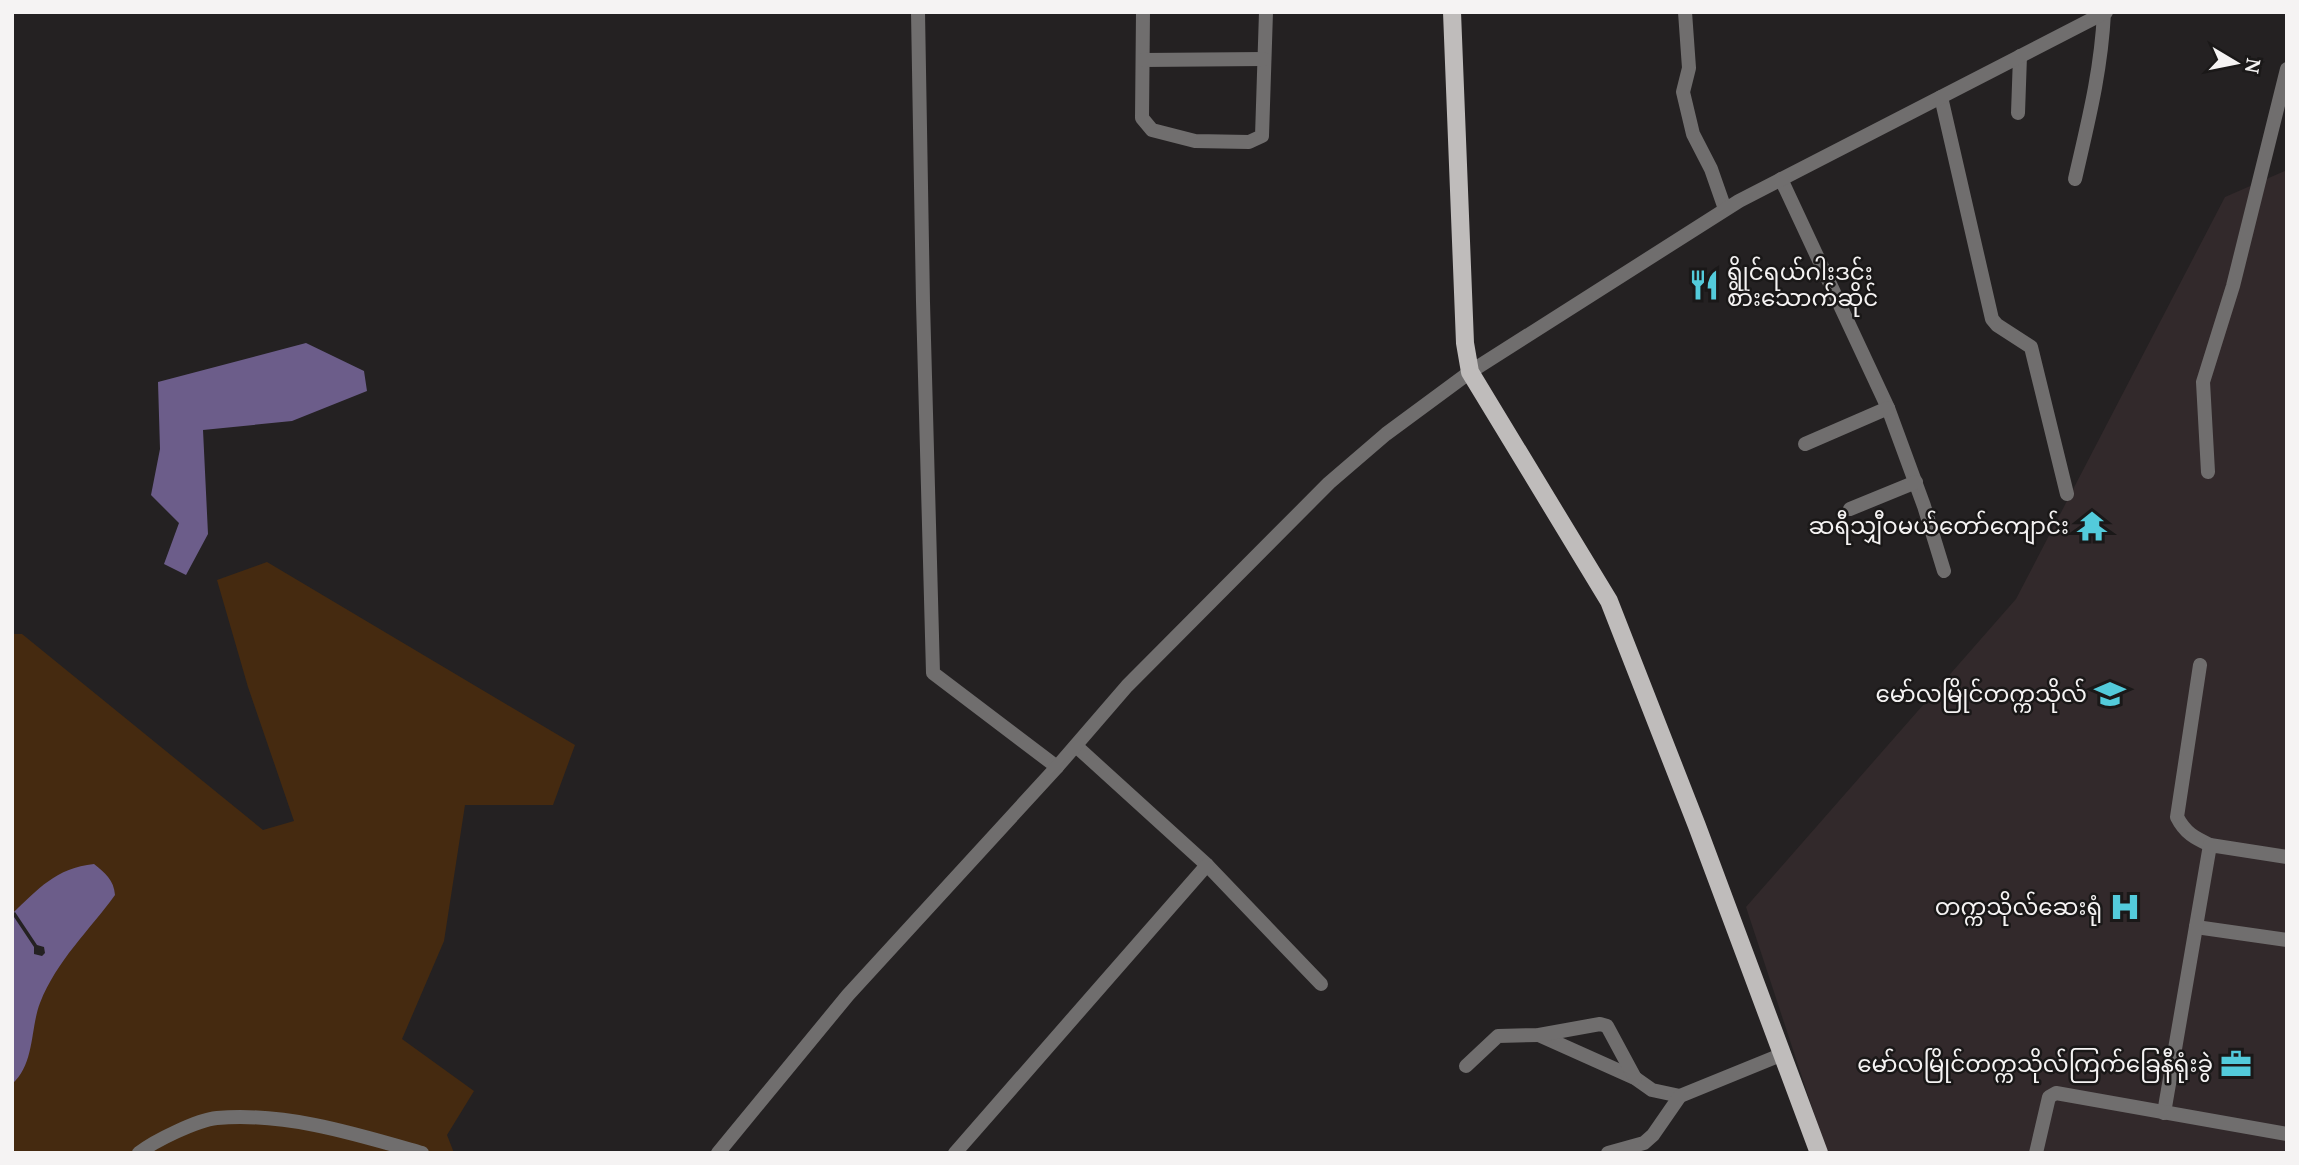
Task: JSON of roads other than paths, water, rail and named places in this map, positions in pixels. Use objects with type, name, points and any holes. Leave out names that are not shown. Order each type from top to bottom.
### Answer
[{"type":"main road","points":[[1452,12],[1465,343],[1470,372],[1609,601],[1819,1153]]},
{"type":"street","points":[[918,12],[933,673],[1057,768]]},
{"type":"street","points":[[1143,12],[1142,118],[1152,130],[1195,141],[1248,142],[1262,136],[1266,12]]},
{"type":"street","points":[[1685,12],[1689,68],[1683,92],[1693,135],[1711,169],[1725,209]]},
{"type":"street","points":[[718,1153],[848,995],[1057,768],[1127,686],[1329,483],[1386,434],[1470,372],[1725,209],[2105,13]]},
{"type":"street","points":[[2075,179],[2095,97],[2105,13]]},
{"type":"street","points":[[2018,113],[2020,56]]},
{"type":"street","points":[[1143,60],[1264,59]]},
{"type":"street","points":[[2208,472],[2203,382],[2233,286],[2287,69]]},
{"type":"street","points":[[1941,97],[1992,319],[2031,346],[2067,494]]},
{"type":"street","points":[[1781,179],[1888,408],[1916,482],[1944,571]]},
{"type":"street","points":[[1805,444],[1888,408]]},
{"type":"street","points":[[1850,509],[1916,482]]},
{"type":"street","points":[[2200,665],[2177,817],[2185,831],[2210,845],[2287,857]]},
{"type":"street","points":[[1076,746],[1208,865],[1321,984]]},
{"type":"street","points":[[2164,1113],[2210,845]]},
{"type":"street","points":[[956,1153],[1208,865]]},
{"type":"street","points":[[2196,927],[2287,940]]},
{"type":"street","points":[[1466,1066],[1499,1036],[1539,1035],[1604,1024],[1636,1079]]},
{"type":"street","points":[[1539,1035],[1636,1079],[1652,1090],[1680,1096]]},
{"type":"street","points":[[1608,1153],[1644,1143],[1653,1135],[1680,1096],[1783,1054]]},
{"type":"street","points":[[2036,1153],[2052,1094],[2056,1093],[2287,1134]]},
{"type":"street","points":[[139,1153],[155,1141],[214,1118],[273,1118],[351,1133],[422,1153]]},
{"type":"place","name":"ရွိုင်ရယ်ဂါးဒင်း စားသောက်ဆိုင်","points":[[1704,285]]},
{"type":"place","name":"ဆရီသျှီဝမယ်တော်ကျောင်း","points":[[2092,526]]},
{"type":"place","name":"မော်လမြိုင်တက္ကသိုလ်","points":[[2110,694]]},
{"type":"place","name":"တက္ကသိုလ်ဆေးရုံ","points":[[2125,907]]},
{"type":"place","name":"မော်လမြိုင်တက္ကသိုလ်ကြက်ခြေနီရုံးခွဲ","points":[[2236,1064]]}]
